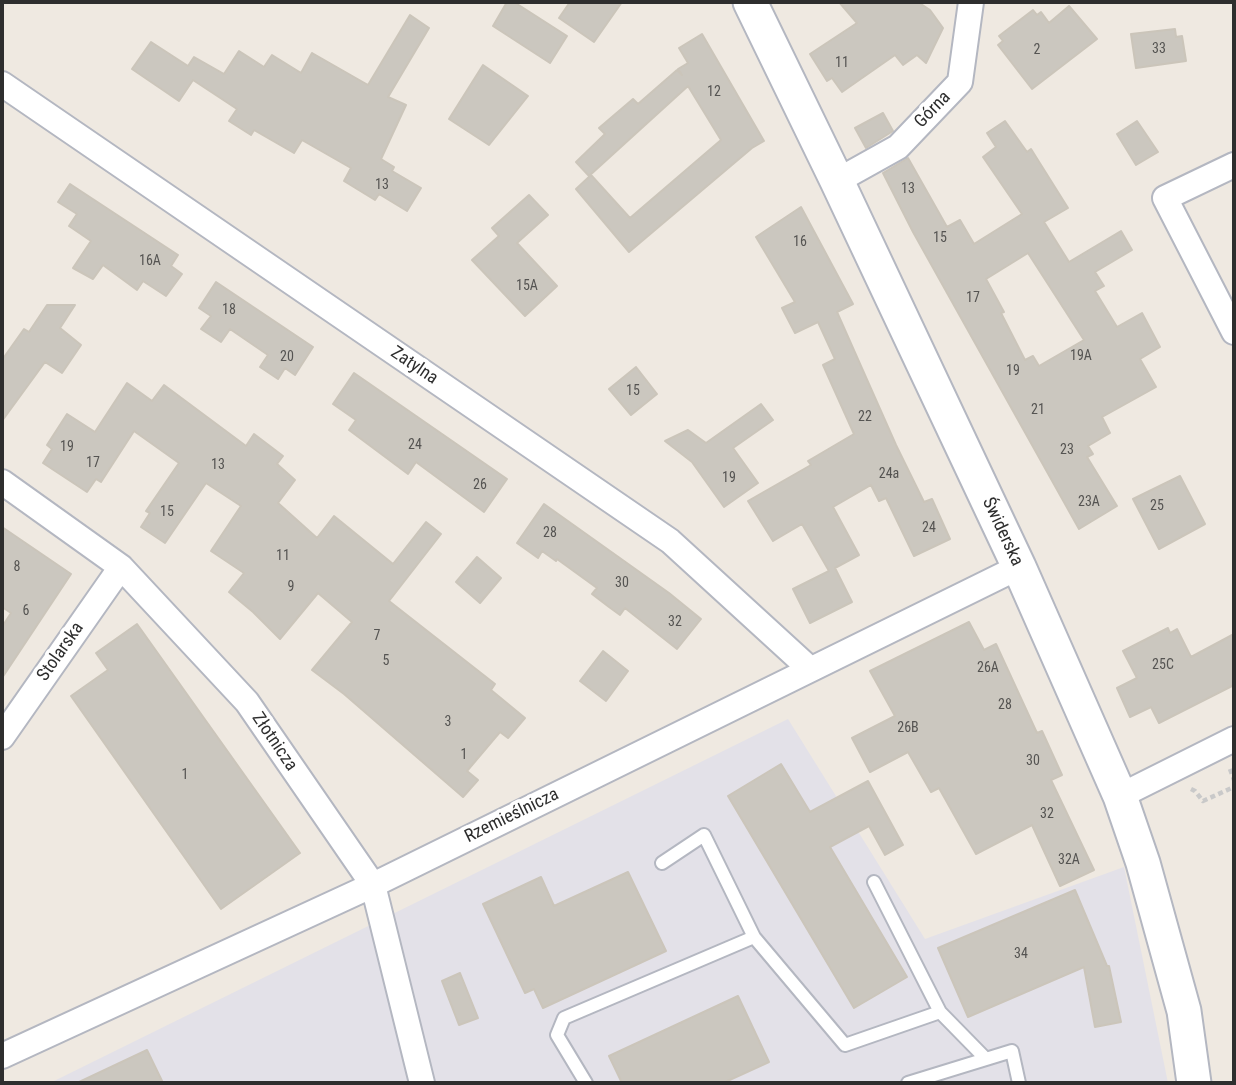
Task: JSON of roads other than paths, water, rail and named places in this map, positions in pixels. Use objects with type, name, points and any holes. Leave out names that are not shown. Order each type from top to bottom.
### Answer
[{"type":"street","name":"Świderska","points":[[750,2],[1019,567],[1119,796],[1143,863],[1184,1011],[1194,1083]]},
{"type":"street","name":"Górna","points":[[837,181],[898,147],[960,82],[971,2]]},
{"type":"street","name":"Zatylna","points":[[2,84],[670,541],[810,669]]},
{"type":"street","points":[[1234,165],[1165,198],[1234,332]]},
{"type":"street","name":"Złotnicza","points":[[2,482],[121,567],[247,702],[373,885],[422,1083]]},
{"type":"street","name":"Stolarska","points":[[2,737],[121,567]]},
{"type":"street","name":"Rzemieślnicza","points":[[2,1056],[373,885],[1019,567]]},
{"type":"street","points":[[1119,796],[1234,739]]},
{"type":"lane","points":[[662,863],[704,835],[754,937],[845,1045],[940,1012]]},
{"type":"lane","points":[[874,882],[940,1012],[986,1059]]},
{"type":"lane","points":[[586,1083],[557,1035],[564,1018],[754,937]]},
{"type":"lane","points":[[908,1083],[1012,1051],[1018,1083]]}]
